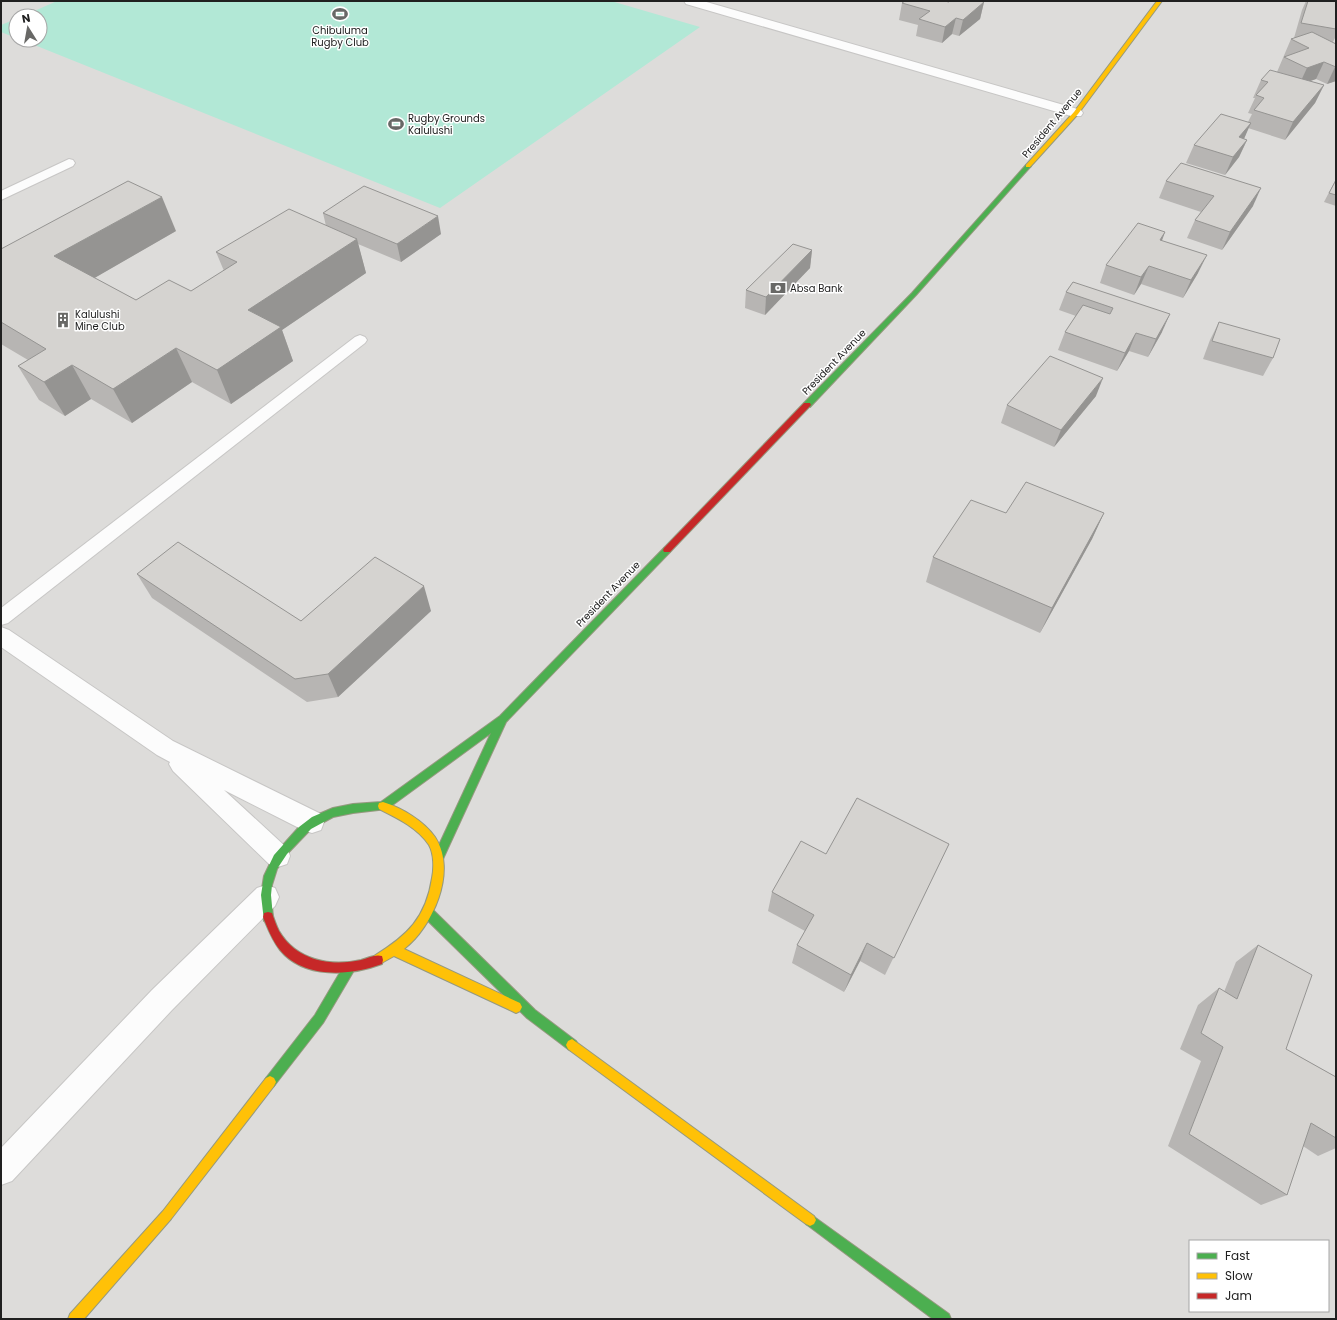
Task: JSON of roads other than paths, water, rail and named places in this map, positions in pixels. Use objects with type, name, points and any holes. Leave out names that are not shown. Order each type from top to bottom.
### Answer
[{"type":"street","points":[[690,1],[1076,113]]},
{"type":"street","name":"President Avenue","points":[[383,806],[503,719],[914,294],[1076,113],[1160,1]]},
{"type":"street","points":[[1,636],[165,748],[312,822]]},
{"type":"street","name":"President Avenue","points":[[438,858],[503,719]]},
{"type":"street","points":[[165,748],[278,856]]},
{"type":"street","points":[[383,806],[411,821],[433,842],[438,858],[438,877],[435,895],[422,924],[405,943],[376,960],[349,968],[332,968],[315,966],[301,961],[287,951],[277,939],[270,927],[266,913],[266,897],[270,874],[278,856],[299,832],[312,822],[344,810],[383,806]]},
{"type":"street","points":[[1,1170],[162,1000],[208,957],[266,897]]},
{"type":"street","points":[[428,913],[531,1014],[944,1319]]},
{"type":"street","points":[[394,950],[531,1014]]},
{"type":"street","points":[[75,1319],[167,1215],[319,1019],[349,968]]},
{"type":"lane","points":[[1,196],[69,163]]},
{"type":"lane","points":[[1,618],[360,340]]},
{"type":"place","name":"Chibuluma Rugby Club","points":[[340,14]]},
{"type":"place","name":"Rugby Grounds Kalulushi","points":[[396,124]]},
{"type":"place","name":"Absa Bank","points":[[778,288]]},
{"type":"place","name":"Kalulushi Mine Club","points":[[63,320]]}]
